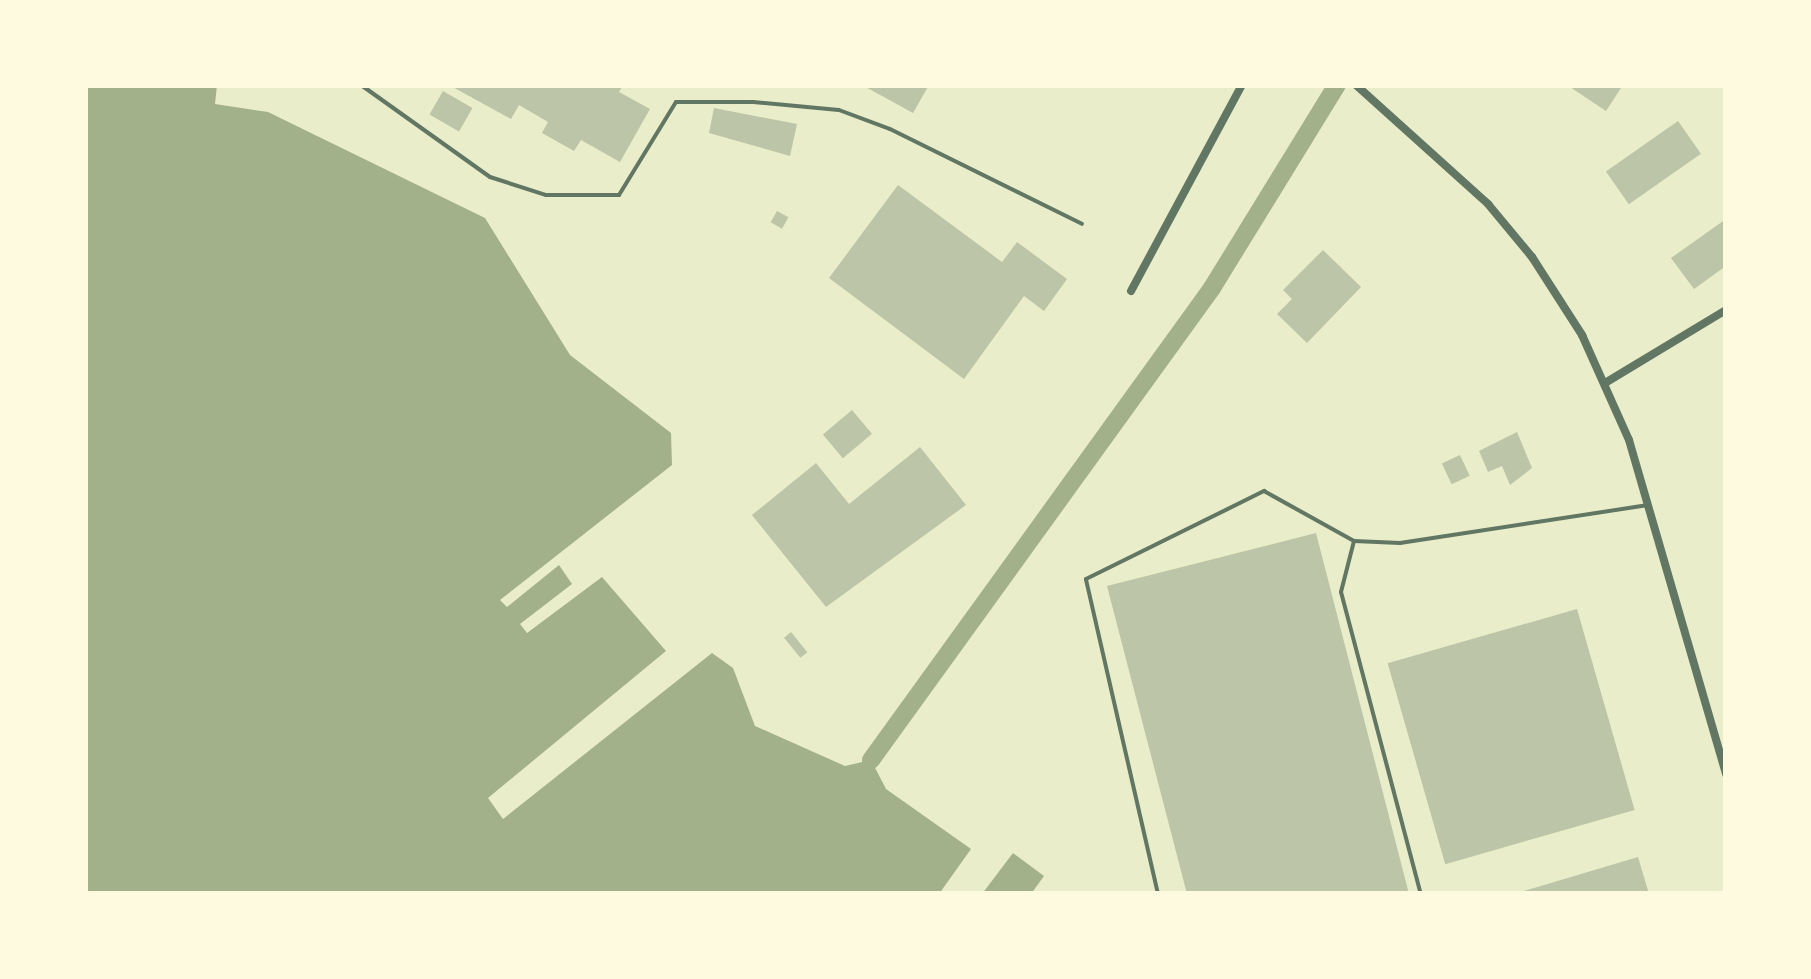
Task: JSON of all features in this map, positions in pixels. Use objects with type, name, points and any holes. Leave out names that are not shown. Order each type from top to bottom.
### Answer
[{"type":"street","points":[[1131,291],[1242,85]]},
{"type":"street","points":[[1360,88],[1452,166],[1532,257],[1605,383],[1648,506],[1726,774]]},
{"type":"street","points":[[1605,383],[1726,310]]},
{"type":"lane","points":[[361,85],[490,177],[546,195],[618,194],[676,102],[752,102],[838,110],[890,129],[1082,224]]},
{"type":"lane","points":[[1158,894],[1086,578],[1264,490],[1354,541],[1450,541],[1648,506]]},
{"type":"lane","points":[[1354,541],[1341,592],[1421,894]]},
{"type":"shaded area","points":[[85,85],[217,85],[215,104],[268,112],[485,218],[570,355],[671,433],[672,465],[500,600],[507,607],[559,565],[572,584],[520,624],[527,633],[602,577],[666,651],[488,798],[503,819],[712,653],[733,668],[755,726],[845,766],[871,760],[886,789],[971,849],[939,894],[85,894]]},
{"type":"shaded area","points":[[1013,853],[1044,876],[1031,894],[982,894]]},
{"type":"building","points":[[449,85],[623,85],[619,92],[650,109],[620,162],[581,140],[574,151],[542,133],[548,122],[519,105],[511,119]]},
{"type":"building","points":[[862,85],[929,85],[913,113]]},
{"type":"building","points":[[1567,85],[1623,85],[1606,111]]},
{"type":"building","points":[[443,91],[472,108],[459,131],[430,114]]},
{"type":"building","points":[[714,108],[797,124],[790,156],[709,133]]},
{"type":"building","points":[[1678,121],[1701,154],[1629,204],[1606,171]]},
{"type":"building","points":[[898,185],[1002,262],[1017,242],[1067,279],[1044,311],[1024,296],[964,379],[829,278]]},
{"type":"building","points":[[777,211],[788,217],[782,229],[771,222]]},
{"type":"building","points":[[1726,219],[1726,266],[1694,289],[1671,258]]},
{"type":"building","points":[[1323,250],[1361,287],[1307,343],[1277,314],[1292,299],[1283,290]]},
{"type":"building","points":[[852,410],[872,434],[843,458],[823,434]]},
{"type":"building","points":[[1517,432],[1532,468],[1510,485],[1502,466],[1488,472],[1479,451]]},
{"type":"building","points":[[920,447],[966,505],[826,607],[752,515],[816,463],[849,504]]},
{"type":"building","points":[[1460,455],[1470,476],[1452,484],[1442,463]]},
{"type":"building","points":[[1316,533],[1409,894],[1187,894],[1107,586]]},
{"type":"building","points":[[1577,609],[1635,810],[1445,864],[1388,663]]},
{"type":"building","points":[[791,632],[807,652],[800,658],[784,638]]},
{"type":"building","points":[[1638,857],[1649,894],[1517,894],[1517,893]]},
{"type":"waterway","points":[[871,760],[1212,288],[1337,85]]}]
